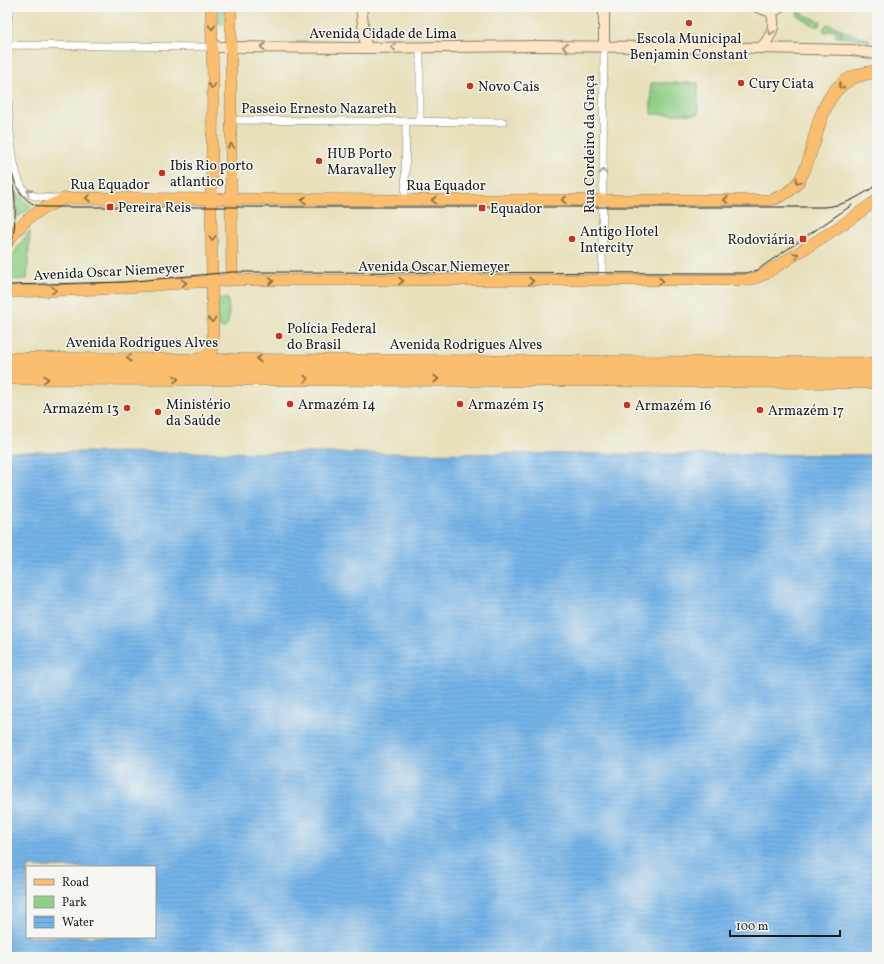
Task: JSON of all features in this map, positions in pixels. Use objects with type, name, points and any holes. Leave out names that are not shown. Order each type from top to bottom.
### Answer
[{"type":"highway","points":[[814,145],[821,114],[826,103],[834,92],[853,78],[863,74],[877,72]]},
{"type":"highway","name":"Avenida Rodrigues Alves","points":[[9,361],[713,370],[877,370]]},
{"type":"highway","points":[[713,370],[769,366],[877,363]]},
{"type":"highway","points":[[7,378],[877,382]]},
{"type":"main road","points":[[200,358],[209,354],[213,348],[211,7]]},
{"type":"main road","points":[[231,7],[232,280]]},
{"type":"main road","points":[[361,7],[366,48]]},
{"type":"main road","name":"Rua Cordeiro da Graça","points":[[604,7],[604,47]]},
{"type":"main road","points":[[757,7],[771,12],[780,7]]},
{"type":"main road","points":[[760,48],[766,43],[771,33],[773,20],[771,12]]},
{"type":"main road","name":"Avenida Cidade de Lima","points":[[212,47],[760,48],[852,50],[877,54]]},
{"type":"main road","name":"Rua Equador","points":[[10,239],[34,213],[66,198],[765,200],[775,198],[788,192],[802,177],[814,145]]},
{"type":"main road","name":"Avenida Oscar Niemeyer","points":[[7,292],[108,289],[232,280],[602,281],[753,279],[765,274],[845,223],[877,200]]},
{"type":"main road","name":"Avenida Rodrigues Alves","points":[[9,361],[200,358],[877,363]]},
{"type":"street","points":[[8,7],[8,112],[13,157],[20,182],[25,191],[32,195],[66,198]]},
{"type":"street","name":"Avenida Cidade de Lima","points":[[7,45],[212,47]]},
{"type":"street","points":[[420,47],[420,121]]},
{"type":"street","name":"Rua Cordeiro da Graça","points":[[602,281],[604,47]]},
{"type":"street","name":"Passeio Ernesto Nazareth","points":[[231,120],[502,122]]},
{"type":"street","name":"Passeio Ernesto Nazareth","points":[[405,200],[406,121]]},
{"type":"green space","points":[[218,7],[226,7],[226,24],[219,24]]},
{"type":"green space","points":[[798,12],[821,22],[819,26],[815,26],[797,15]]},
{"type":"green space","points":[[827,24],[841,29],[841,37],[836,37],[836,30],[824,32],[824,28]]},
{"type":"green space","points":[[841,30],[870,40],[841,37]]},
{"type":"green space","points":[[651,83],[698,83],[698,114],[651,114]]},
{"type":"green space","points":[[16,191],[22,199],[32,207],[18,217]]},
{"type":"green space","points":[[30,230],[27,279],[7,280],[11,259]]},
{"type":"green space","points":[[217,299],[228,299],[229,319],[226,327],[223,329],[218,326]]},
{"type":"water","points":[[7,452],[877,455],[877,957],[7,957]]},
{"type":"tram line","points":[[7,45],[12,7]]},
{"type":"tram line","points":[[7,154],[17,188],[28,201],[35,205],[44,207],[824,207],[846,202],[858,197],[877,185]]},
{"type":"tram line","points":[[7,264],[12,245],[15,215],[13,185]]},
{"type":"tram line","points":[[7,285],[124,282],[232,272],[745,273],[758,270],[852,205]]},
{"type":"place","name":"Escola Municipal Benjamin Constant","points":[[689,23]]},
{"type":"place","name":"Cury Ciata","points":[[741,83]]},
{"type":"place","name":"Novo Cais","points":[[470,86]]},
{"type":"place","name":"HUB Porto Maravalley","points":[[319,161]]},
{"type":"place","name":"Ibis Rio porto atlantico","points":[[162,173]]},
{"type":"place","name":"Pereira Reis","points":[[110,207]]},
{"type":"place","name":"Equador","points":[[482,208]]},
{"type":"place","name":"Antigo Hotel Intercity","points":[[572,239]]},
{"type":"place","name":"Rodoviária","points":[[803,239]]},
{"type":"place","name":"Polícia Federal do Brasil","points":[[279,336]]},
{"type":"place","name":"Armazém 14","points":[[290,404]]},
{"type":"place","name":"Armazém 15","points":[[460,404]]},
{"type":"place","name":"Armazém 16","points":[[627,405]]},
{"type":"place","name":"Armazém 13","points":[[127,408]]},
{"type":"place","name":"Armazém 17","points":[[760,410]]},
{"type":"place","name":"Ministério da Saúde","points":[[158,412]]}]
